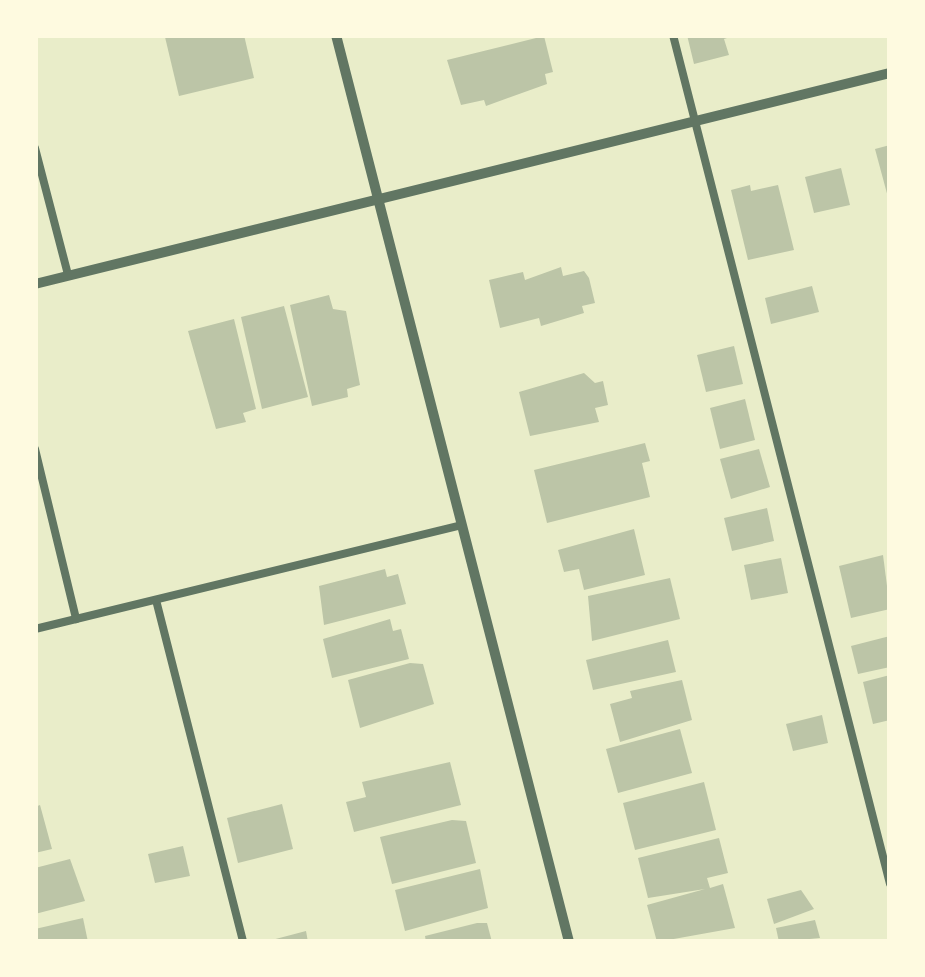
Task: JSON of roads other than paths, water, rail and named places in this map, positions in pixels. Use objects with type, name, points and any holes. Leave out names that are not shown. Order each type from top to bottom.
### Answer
[{"type":"street","points":[[336,35],[568,942]]},
{"type":"street","points":[[35,284],[890,73]]},
{"type":"lane","points":[[673,35],[890,884]]},
{"type":"lane","points":[[35,148],[68,275]]},
{"type":"lane","points":[[35,449],[76,620]]},
{"type":"lane","points":[[35,629],[462,525]]},
{"type":"lane","points":[[156,600],[243,942]]}]
